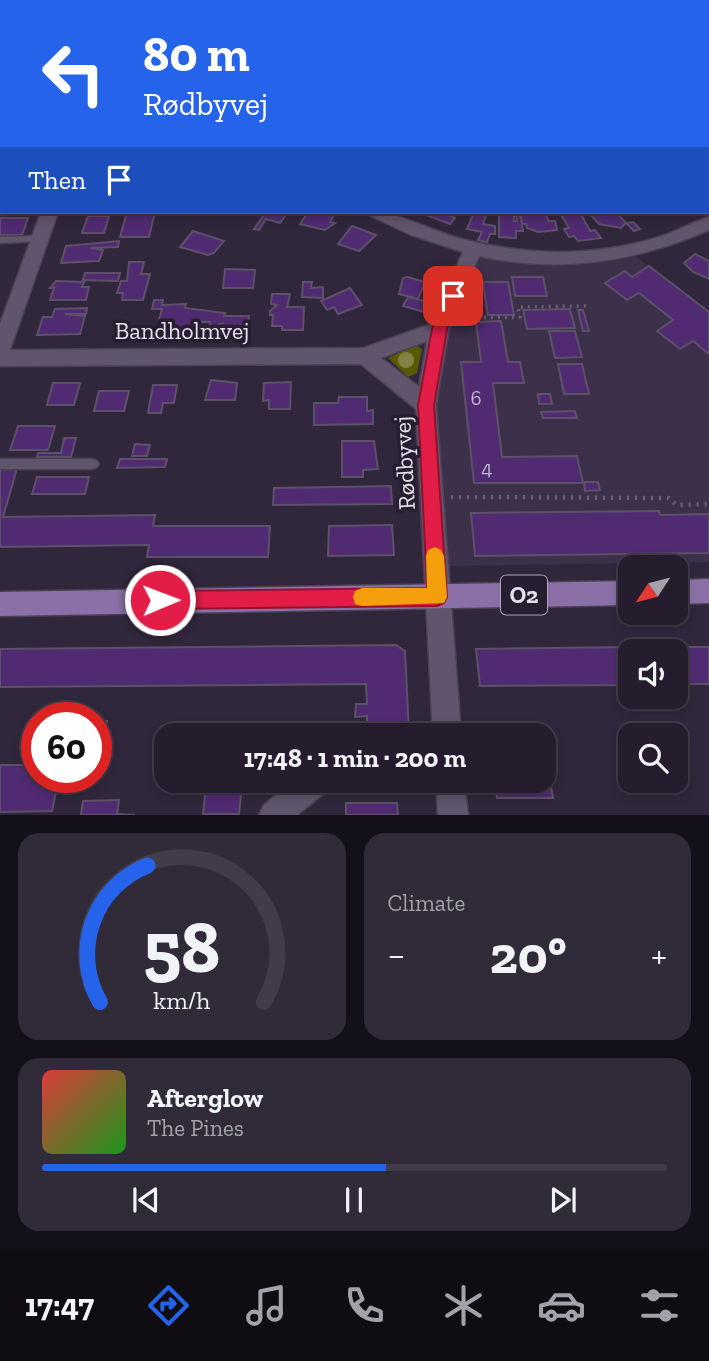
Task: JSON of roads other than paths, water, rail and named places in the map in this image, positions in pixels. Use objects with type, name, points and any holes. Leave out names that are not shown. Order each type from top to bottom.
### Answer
[{"type":"main road","points":[[688,592],[709,591]]},
{"type":"main road","name":"O2","points":[[0,604],[618,593]]},
{"type":"street","points":[[0,351],[48,214]]},
{"type":"street","points":[[381,214],[407,228],[472,251],[531,258],[580,258],[628,253],[659,245],[709,223]]},
{"type":"street","name":"Rødbyvej","points":[[446,723],[426,405],[442,324],[472,251]]},
{"type":"street","name":"Bandholmvej","points":[[0,358],[365,356],[442,324]]},
{"type":"street","points":[[365,356],[426,405]]},
{"type":"street","points":[[285,812],[305,793]]},
{"type":"street","points":[[451,793],[453,815]]},
{"type":"lane","points":[[0,240],[40,239]]},
{"type":"lane","points":[[0,464],[93,464]]}]
